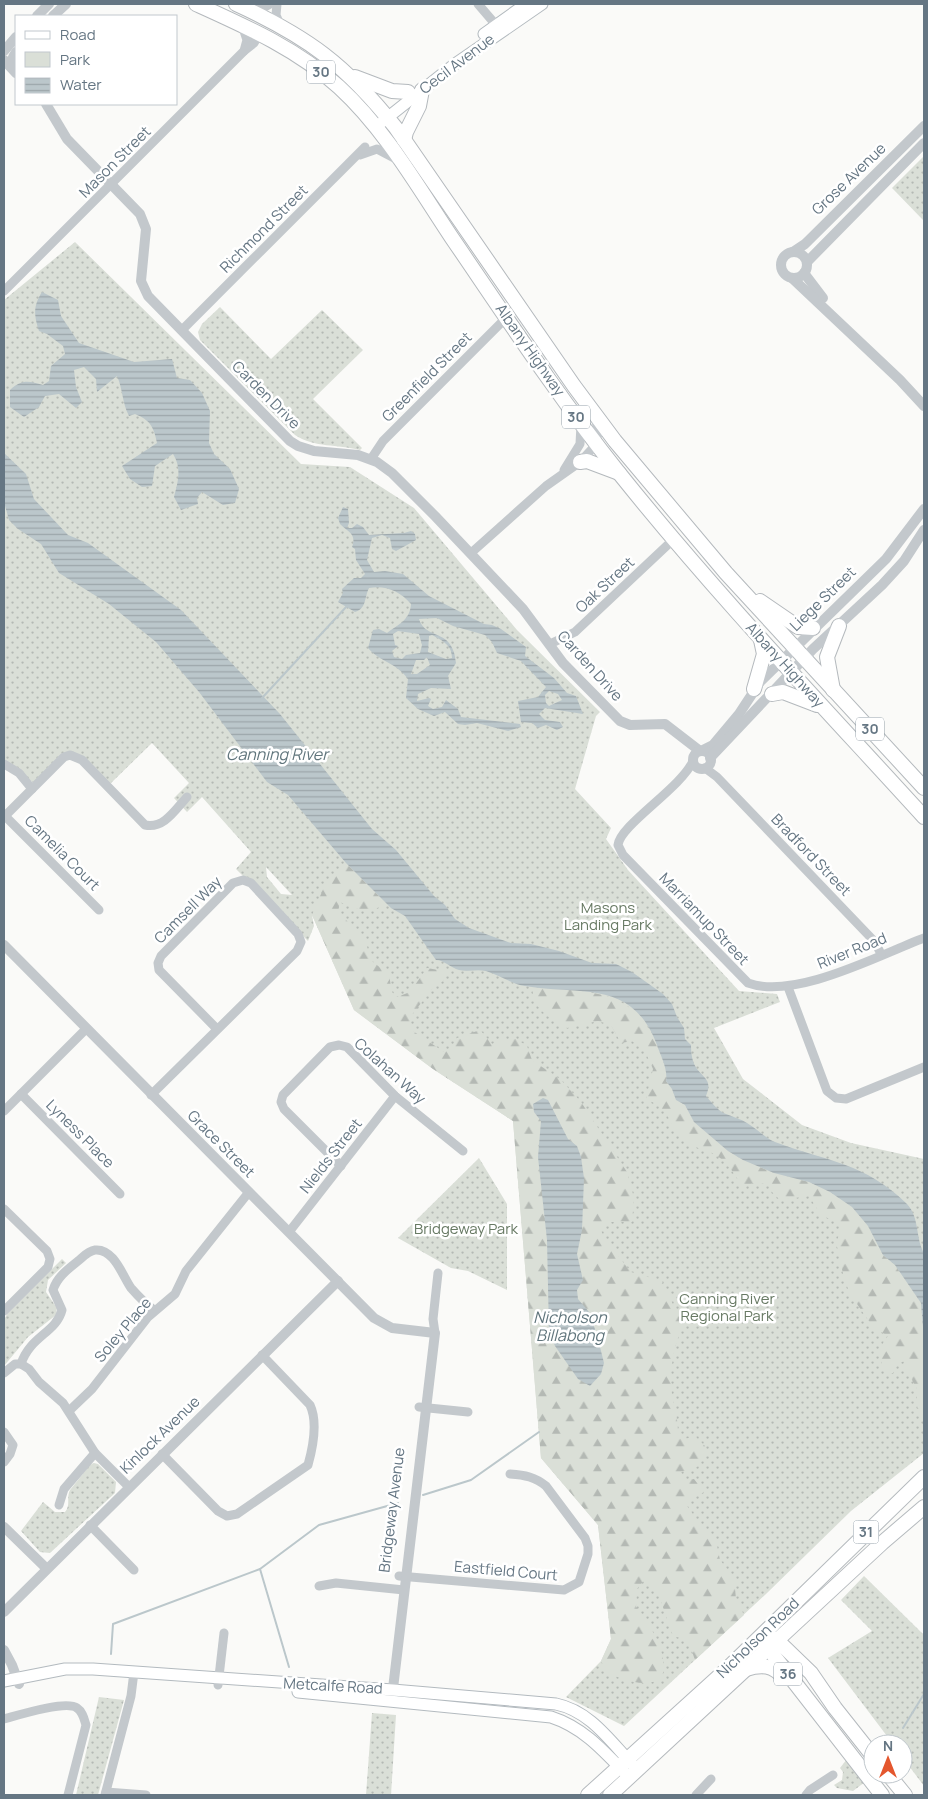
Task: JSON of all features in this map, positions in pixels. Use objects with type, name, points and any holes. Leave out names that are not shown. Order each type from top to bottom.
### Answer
[{"type":"main road","name":"Albany Highway","points":[[196,4],[260,34],[318,69],[340,88],[373,126],[400,162],[580,422],[597,438],[620,474],[759,638],[924,817]]},
{"type":"main road","name":"Albany Highway","points":[[236,4],[299,36],[350,74],[386,115],[595,414],[650,484],[742,590],[924,788]]},
{"type":"main road","points":[[236,4],[247,17],[255,21],[260,34]]},
{"type":"main road","name":"Cecil Avenue","points":[[415,91],[434,70],[526,4]]},
{"type":"main road","name":"Cecil Avenue","points":[[373,126],[415,91],[542,4]]},
{"type":"main road","points":[[350,74],[392,92],[415,91],[419,106],[404,140]]},
{"type":"main road","points":[[580,462],[587,461],[620,474]]},
{"type":"main road","points":[[742,590],[798,627],[814,628]]},
{"type":"main road","points":[[833,690],[827,657],[839,626]]},
{"type":"main road","points":[[754,689],[764,654],[759,638]]},
{"type":"main road","points":[[772,694],[783,692],[822,707]]},
{"type":"main road","name":"Nicholson Road","points":[[610,1795],[629,1769],[924,1477]]},
{"type":"main road","name":"Nicholson Road","points":[[588,1795],[629,1769],[746,1669],[924,1507]]},
{"type":"main road","points":[[811,1673],[797,1650],[794,1640],[796,1631],[815,1612],[820,1600]]},
{"type":"main road","name":"36","points":[[775,1624],[774,1656],[882,1795]]},
{"type":"main road","name":"36","points":[[756,1642],[782,1645],[811,1673],[863,1743]]},
{"type":"main road","name":"36","points":[[746,1669],[759,1665],[775,1669],[822,1718]]},
{"type":"main road","name":"Metcalfe Road","points":[[10,1683],[65,1670],[568,1707],[590,1720],[629,1769]]},
{"type":"main road","name":"Metcalfe Road","points":[[389,1695],[551,1717],[585,1734],[629,1769]]},
{"type":"main road","points":[[896,1784],[905,1795]]},
{"type":"street","points":[[38,15],[48,5],[54,15],[66,4]]},
{"type":"street","points":[[251,11],[261,9],[270,4]]},
{"type":"street","points":[[277,4],[276,15],[280,25]]},
{"type":"street","points":[[478,4],[496,26]]},
{"type":"street","points":[[241,24],[247,40],[244,51]]},
{"type":"street","name":"Mason Street","points":[[4,291],[244,51],[249,49],[260,34]]},
{"type":"street","points":[[4,51],[15,38]]},
{"type":"street","points":[[9,59],[15,71]]},
{"type":"street","name":"Carden Drive","points":[[47,105],[67,139],[140,214],[146,229],[141,281],[148,296],[298,446],[314,450],[346,452],[371,459],[392,473],[523,609],[563,663],[620,721],[630,725],[665,724],[673,728],[701,759]]},
{"type":"street","name":"Grose Avenue","points":[[793,252],[804,244],[924,126]]},
{"type":"street","name":"Grose Avenue","points":[[807,262],[924,143]]},
{"type":"street","name":"Richmond Street","points":[[182,330],[365,147]]},
{"type":"street","points":[[356,157],[369,150],[377,149],[400,162]]},
{"type":"street","points":[[804,273],[807,262],[802,254],[793,252],[786,255],[781,263],[784,273],[792,278],[900,380],[924,406]]},
{"type":"street","points":[[792,278],[804,273]]},
{"type":"street","points":[[804,273],[819,294],[897,372],[900,380]]},
{"type":"street","name":"Greenfield Street","points":[[371,459],[383,440],[507,317]]},
{"type":"street","points":[[471,553],[561,474],[580,462],[592,449],[597,438],[595,414]]},
{"type":"street","points":[[561,474],[580,444],[582,436],[580,422]]},
{"type":"street","name":"Liege Street","points":[[701,759],[739,714],[754,689],[886,559],[924,509]]},
{"type":"street","name":"Liege Street","points":[[618,841],[701,759],[772,694],[805,658],[889,578],[924,530]]},
{"type":"street","name":"Oak Street","points":[[550,644],[575,632],[674,538]]},
{"type":"street","points":[[4,816],[64,757],[70,755],[82,760],[145,825],[154,827],[162,824],[187,797]]},
{"type":"street","name":"Bradford Street","points":[[701,759],[875,942],[881,954]]},
{"type":"street","points":[[4,764],[19,773],[32,789]]},
{"type":"street","name":"Camelia Court","points":[[4,816],[100,910]]},
{"type":"street","name":"Marriamup Street","points":[[618,841],[619,850],[623,855],[748,983],[768,988],[788,986]]},
{"type":"street","name":"Camsell Way","points":[[151,1095],[297,951],[301,942],[298,934],[250,883],[242,880],[233,883],[161,956],[158,963],[159,970],[217,1029]]},
{"type":"street","name":"River Road","points":[[788,986],[817,980],[924,938]]},
{"type":"street","name":"Grace Street","points":[[4,945],[374,1318],[386,1325],[432,1330]]},
{"type":"street","points":[[788,986],[827,1091],[836,1098],[846,1099],[924,1067]]},
{"type":"street","points":[[4,1111],[86,1029]]},
{"type":"street","name":"Colahan Way","points":[[341,1166],[284,1109],[281,1102],[283,1094],[330,1047],[339,1045],[347,1047],[395,1096],[463,1151]]},
{"type":"street","name":"Lyness Place","points":[[21,1094],[120,1194]]},
{"type":"street","name":"Nields Street","points":[[289,1232],[395,1096]]},
{"type":"street","name":"Soley Place","points":[[69,1411],[92,1389],[154,1310],[175,1294],[186,1271],[249,1192]]},
{"type":"street","points":[[4,1209],[47,1251],[50,1259],[48,1267],[4,1311]]},
{"type":"street","points":[[21,1364],[33,1342],[60,1318],[62,1310],[53,1290],[56,1283],[65,1271],[89,1252],[95,1250],[102,1251],[112,1259],[124,1272],[132,1289],[154,1310]]},
{"type":"street","name":"Bridgeway Avenue","points":[[389,1695],[438,1273]]},
{"type":"street","name":"Kinlock Avenue","points":[[4,1612],[46,1568],[338,1282]]},
{"type":"street","points":[[162,1454],[218,1511],[227,1516],[236,1514],[308,1465],[312,1452],[315,1414],[310,1404],[262,1356]]},
{"type":"street","points":[[4,1373],[15,1364],[21,1364],[29,1368],[39,1382],[69,1411],[95,1453],[128,1487]]},
{"type":"street","points":[[423,1407],[468,1412]]},
{"type":"street","points":[[4,1432],[13,1445],[4,1462]]},
{"type":"street","points":[[59,1505],[64,1489],[95,1453]]},
{"type":"street","name":"Eastfield Court","points":[[403,1576],[564,1590],[579,1582],[588,1554],[585,1538],[546,1486],[526,1475],[510,1474]]},
{"type":"street","points":[[90,1525],[134,1570]]},
{"type":"street","points":[[4,1527],[46,1568]]},
{"type":"street","points":[[319,1586],[336,1583],[401,1590]]},
{"type":"street","points":[[219,1681],[224,1633]]},
{"type":"street","points":[[4,1650],[10,1683]]},
{"type":"street","points":[[4,1656],[10,1683]]},
{"type":"street","points":[[134,1675],[106,1794],[146,1795]]},
{"type":"street","points":[[4,1719],[65,1705],[77,1707],[84,1715],[86,1725],[68,1795]]},
{"type":"street","points":[[806,1795],[810,1790],[833,1775]]},
{"type":"street","points":[[696,1795],[711,1779]]},
{"type":"green space","points":[[924,156],[924,221],[892,188]]},
{"type":"green space","name":"Canning River Regional Park","points":[[75,242],[301,464],[350,467],[414,508],[517,630],[600,712],[596,716],[575,789],[611,828],[606,839],[628,870],[739,991],[777,994],[780,1002],[714,1028],[743,1079],[802,1125],[851,1143],[924,1159],[924,1453],[851,1511],[766,1594],[624,1726],[566,1697],[601,1661],[611,1639],[598,1525],[541,1458],[513,1121],[433,1069],[354,1010],[312,915],[314,926],[308,941],[236,869],[251,852],[202,797],[187,812],[174,798],[189,783],[152,743],[110,784],[70,753],[36,784],[4,765],[4,300]],"holes":[[[266,867],[292,895],[281,894],[267,877]]]},
{"type":"green space","points":[[220,307],[271,359],[322,310],[363,350],[313,399],[362,448],[360,450],[318,444],[295,435],[200,340],[198,332],[202,324]]},
{"type":"green space","points":[[346,863],[386,903],[374,909],[363,910],[340,902],[338,911],[365,941],[372,961],[389,975],[392,992],[397,997],[410,992],[427,968],[444,971],[444,980],[432,989],[411,1016],[410,1029],[444,1052],[450,1050],[457,1038],[480,1030],[492,1044],[505,1039],[516,1039],[527,1046],[532,1060],[561,1080],[581,1102],[627,1172],[634,1198],[632,1222],[611,1222],[600,1229],[607,1242],[631,1272],[662,1281],[683,1326],[674,1351],[671,1377],[678,1434],[685,1439],[695,1436],[705,1446],[706,1455],[697,1467],[681,1472],[685,1480],[694,1479],[704,1492],[685,1503],[702,1527],[716,1541],[720,1560],[734,1578],[736,1599],[744,1615],[695,1660],[688,1640],[673,1636],[657,1590],[645,1579],[637,1589],[636,1607],[653,1631],[661,1651],[663,1670],[661,1679],[654,1682],[634,1682],[607,1673],[601,1661],[611,1639],[598,1525],[541,1458],[513,1121],[433,1069],[354,1010],[312,915],[324,887]]},
{"type":"green space","points":[[533,987],[591,992],[608,996],[623,1003],[636,1013],[648,1028],[664,1064],[666,1081],[672,1089],[676,1100],[685,1105],[694,1122],[728,1151],[743,1160],[774,1173],[809,1182],[830,1192],[852,1207],[868,1226],[883,1255],[895,1265],[921,1303],[924,1339],[924,1424],[917,1407],[917,1389],[906,1369],[906,1360],[898,1364],[893,1373],[886,1373],[880,1354],[882,1345],[888,1336],[873,1327],[850,1294],[844,1278],[836,1242],[842,1229],[834,1221],[821,1215],[809,1196],[780,1200],[772,1192],[768,1184],[753,1183],[743,1188],[730,1168],[722,1160],[712,1153],[684,1140],[678,1134],[662,1108],[646,1099],[653,1069],[645,1051],[632,1041],[621,1043],[611,1025],[598,1021],[567,1028],[542,1012],[535,1001]]},
{"type":"green space","name":"Bridgeway Park","points":[[479,1158],[507,1204],[507,1290],[468,1271],[451,1268],[398,1238]]},
{"type":"green space","points":[[62,1259],[66,1263],[48,1280],[46,1292],[57,1308],[56,1315],[28,1337],[4,1366],[4,1320],[7,1314]]},
{"type":"green space","points":[[98,1464],[116,1482],[115,1493],[50,1553],[40,1552],[21,1531],[43,1502],[55,1512],[65,1512],[68,1507],[70,1490],[90,1465]]},
{"type":"green space","points":[[864,1576],[924,1635],[924,1786],[913,1771],[913,1734],[885,1734],[828,1658],[872,1631],[841,1600]]},
{"type":"green space","points":[[99,1697],[124,1700],[98,1795],[76,1795]]},
{"type":"green space","points":[[372,1713],[396,1715],[391,1795],[366,1795]]},
{"type":"green space","points":[[847,1759],[863,1779],[863,1784],[853,1791],[837,1788],[834,1785],[842,1780],[843,1772],[840,1768]]},
{"type":"water","points":[[42,292],[58,300],[61,316],[79,343],[134,362],[172,359],[177,378],[190,380],[202,393],[210,411],[209,443],[214,454],[230,469],[239,489],[235,503],[223,505],[202,492],[197,498],[198,504],[181,510],[174,497],[178,480],[178,465],[173,454],[155,466],[152,486],[142,487],[130,479],[122,466],[157,443],[153,428],[148,422],[135,414],[129,416],[117,376],[97,392],[96,379],[84,367],[74,370],[76,387],[82,402],[76,408],[59,394],[45,396],[39,407],[24,417],[10,407],[10,390],[18,384],[26,382],[43,385],[49,381],[51,366],[65,354],[63,346],[47,334],[39,331],[35,311]]},
{"type":"water","name":"Canning River","points":[[4,453],[26,474],[34,499],[68,535],[88,543],[181,610],[280,714],[372,829],[396,850],[455,919],[469,928],[511,943],[531,944],[559,951],[592,963],[616,964],[632,972],[663,994],[672,1004],[684,1028],[685,1039],[691,1045],[694,1063],[708,1084],[706,1096],[718,1109],[745,1122],[775,1142],[845,1165],[876,1179],[907,1204],[914,1215],[919,1241],[924,1253],[924,1339],[921,1303],[895,1265],[883,1255],[868,1226],[852,1207],[830,1192],[809,1182],[774,1173],[743,1160],[728,1151],[694,1122],[685,1105],[676,1100],[672,1089],[666,1081],[665,1068],[657,1045],[646,1024],[634,1009],[619,1000],[602,994],[525,986],[486,971],[459,970],[436,960],[405,916],[391,908],[346,863],[288,795],[267,782],[199,692],[156,642],[109,604],[59,573],[41,544],[18,529],[9,520],[4,502]]},
{"type":"water","points":[[343,507],[348,509],[349,523],[347,528],[352,528],[357,524],[363,527],[369,535],[411,531],[415,534],[416,540],[396,551],[392,549],[390,538],[382,535],[372,538],[367,560],[374,572],[385,571],[403,574],[429,596],[484,624],[501,629],[526,647],[525,656],[554,678],[567,693],[576,696],[583,714],[545,708],[539,714],[545,720],[560,722],[563,727],[557,730],[546,725],[538,728],[532,723],[521,722],[518,701],[538,697],[546,687],[521,661],[497,653],[492,642],[485,635],[453,626],[437,618],[419,619],[422,626],[427,630],[445,639],[454,652],[456,663],[448,676],[451,689],[431,688],[418,694],[417,701],[431,699],[428,706],[433,709],[442,707],[446,700],[458,709],[461,717],[520,724],[521,727],[508,731],[477,723],[458,724],[445,712],[434,716],[418,709],[406,698],[408,679],[404,674],[368,648],[373,630],[379,629],[387,633],[406,618],[411,604],[397,592],[381,587],[369,588],[362,608],[355,612],[338,602],[343,593],[342,589],[354,578],[361,578],[365,574],[356,560],[355,549],[352,547],[353,536],[340,524],[338,518]],"holes":[[[398,631],[419,634],[422,645],[420,653],[406,655],[402,659],[394,657],[392,651],[398,646],[395,645],[393,634]],[[432,635],[446,644],[449,647],[452,658],[446,659],[428,652],[429,636]],[[427,657],[430,665],[417,674],[411,674],[416,660],[424,660]],[[549,691],[558,694],[562,700],[549,706],[546,703],[545,695]]]},
{"type":"water","name":"Nicholson Billabong","points":[[543,1098],[548,1100],[568,1139],[577,1146],[581,1157],[584,1178],[582,1230],[577,1254],[583,1280],[577,1290],[578,1299],[589,1312],[604,1363],[601,1374],[590,1386],[578,1379],[555,1346],[549,1332],[547,1240],[538,1157],[541,1121],[534,1112],[533,1104]]},
{"type":"waterway","points":[[262,698],[347,606]]},
{"type":"waterway","points":[[423,1495],[471,1480],[539,1432]]},
{"type":"waterway","points":[[111,1654],[113,1624],[260,1569],[319,1525],[398,1503]]},
{"type":"waterway","points":[[260,1569],[289,1667]]},
{"type":"waterway","points":[[903,1728],[924,1694]]},
{"type":"park label","name":"Masons Landing Park","points":[[608,916]]}]
